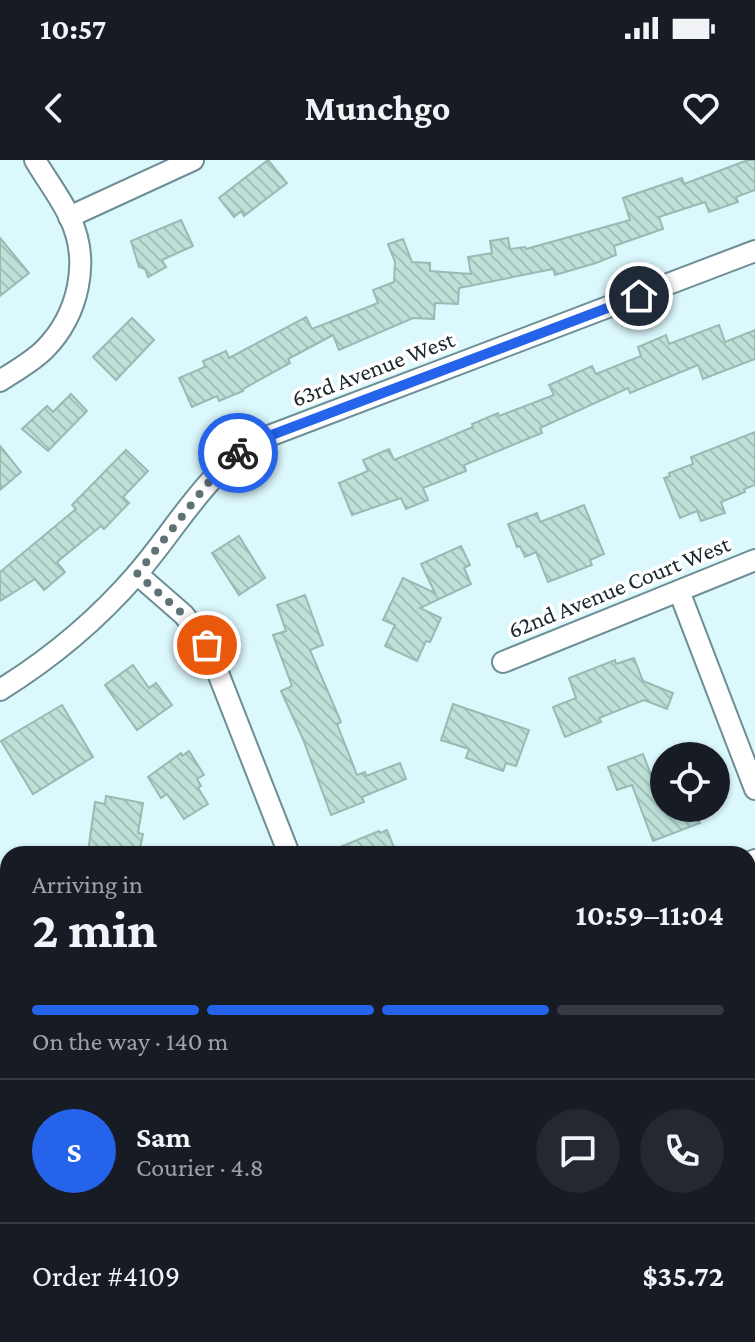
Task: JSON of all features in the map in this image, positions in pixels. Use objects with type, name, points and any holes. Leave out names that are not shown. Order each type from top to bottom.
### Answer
[{"type":"street","points":[[0,381],[42,351],[66,321],[77,293],[80,254],[69,217],[35,160]]},
{"type":"street","points":[[69,217],[193,160]]},
{"type":"street","name":"63rd Avenue West","points":[[0,690],[79,632],[137,574],[224,465],[261,439],[755,251]]},
{"type":"street","name":"62nd Avenue Court West","points":[[503,662],[755,560]]},
{"type":"street","points":[[137,574],[184,615],[207,645],[286,846]]},
{"type":"street","points":[[679,591],[755,789]]},
{"type":"building","points":[[268,160],[287,183],[244,216],[241,211],[234,217],[219,198]]},
{"type":"building","points":[[755,160],[755,190],[736,197],[738,202],[709,212],[705,202],[659,217],[663,229],[614,246],[616,255],[596,263],[555,275],[553,269],[459,288],[458,304],[435,303],[434,319],[413,318],[339,350],[333,335],[288,359],[290,363],[243,391],[219,401],[217,396],[192,407],[179,378],[205,367],[203,361],[226,351],[229,358],[306,317],[312,329],[378,303],[373,290],[394,282],[395,262],[388,244],[403,239],[412,262],[430,263],[430,271],[471,274],[468,257],[492,253],[490,241],[508,238],[510,249],[526,249],[630,220],[623,198],[682,178],[684,184]]},
{"type":"building","points":[[181,220],[193,246],[162,260],[166,267],[148,277],[145,269],[139,267],[131,241]]},
{"type":"building","points":[[0,238],[29,273],[0,296]]},
{"type":"building","points":[[132,318],[154,340],[116,380],[93,357]]},
{"type":"building","points":[[719,325],[725,342],[755,330],[755,359],[703,379],[698,365],[630,393],[628,388],[540,428],[542,433],[464,465],[466,471],[423,488],[428,500],[406,509],[401,498],[352,515],[339,483],[368,471],[363,460],[389,449],[394,460],[473,427],[472,424],[498,413],[499,416],[554,395],[549,385],[592,366],[596,374],[641,356],[638,347],[666,335],[669,344]]},
{"type":"building","points":[[71,394],[87,411],[48,451],[22,429],[47,406],[53,412]]},
{"type":"building","points":[[755,432],[755,485],[721,502],[725,513],[701,521],[697,511],[680,518],[664,478],[693,464],[691,457]]},
{"type":"building","points":[[0,446],[21,472],[0,490]]},
{"type":"building","points":[[126,450],[148,471],[123,497],[129,503],[104,529],[101,526],[57,562],[65,572],[44,590],[35,579],[0,601],[0,572],[76,509],[72,505]]},
{"type":"building","points":[[584,505],[604,554],[590,560],[592,565],[548,582],[536,552],[525,557],[520,546],[517,547],[508,524],[537,513],[540,522]]},
{"type":"building","points":[[239,536],[265,578],[239,595],[212,553]]},
{"type":"building","points":[[461,546],[470,565],[464,568],[471,584],[420,608],[441,618],[417,661],[385,646],[395,625],[383,620],[403,578],[435,593],[421,564]]},
{"type":"building","points":[[305,595],[323,645],[310,650],[341,722],[337,724],[357,775],[365,772],[366,776],[400,763],[406,779],[362,797],[364,802],[331,815],[303,739],[281,691],[292,686],[273,635],[286,631],[277,605]]},
{"type":"building","points":[[634,658],[643,681],[673,693],[667,709],[644,700],[599,718],[601,722],[565,737],[553,707],[576,698],[569,678],[615,660],[616,664]]},
{"type":"building","points":[[133,665],[149,688],[156,683],[172,705],[137,730],[105,685]]},
{"type":"building","points":[[453,704],[529,730],[516,766],[506,763],[503,771],[466,758],[469,749],[441,740]]},
{"type":"building","points":[[62,705],[93,757],[33,794],[1,741]]},
{"type":"building","points":[[189,751],[204,775],[197,779],[201,786],[198,788],[208,804],[184,819],[167,794],[161,798],[148,777],[181,753],[182,756]]},
{"type":"building","points":[[643,754],[650,772],[650,822],[700,823],[653,841],[632,785],[617,790],[608,767]]},
{"type":"building","points":[[106,796],[143,803],[138,833],[143,834],[141,846],[89,846],[95,802],[105,804]]},
{"type":"building","points":[[387,830],[393,846],[342,846],[379,831]]},
{"type":"way so far","points":[[207,645],[184,615],[137,574],[209,482],[238,453]]},
{"type":"route","points":[[238,453],[261,439],[639,296]]}]
